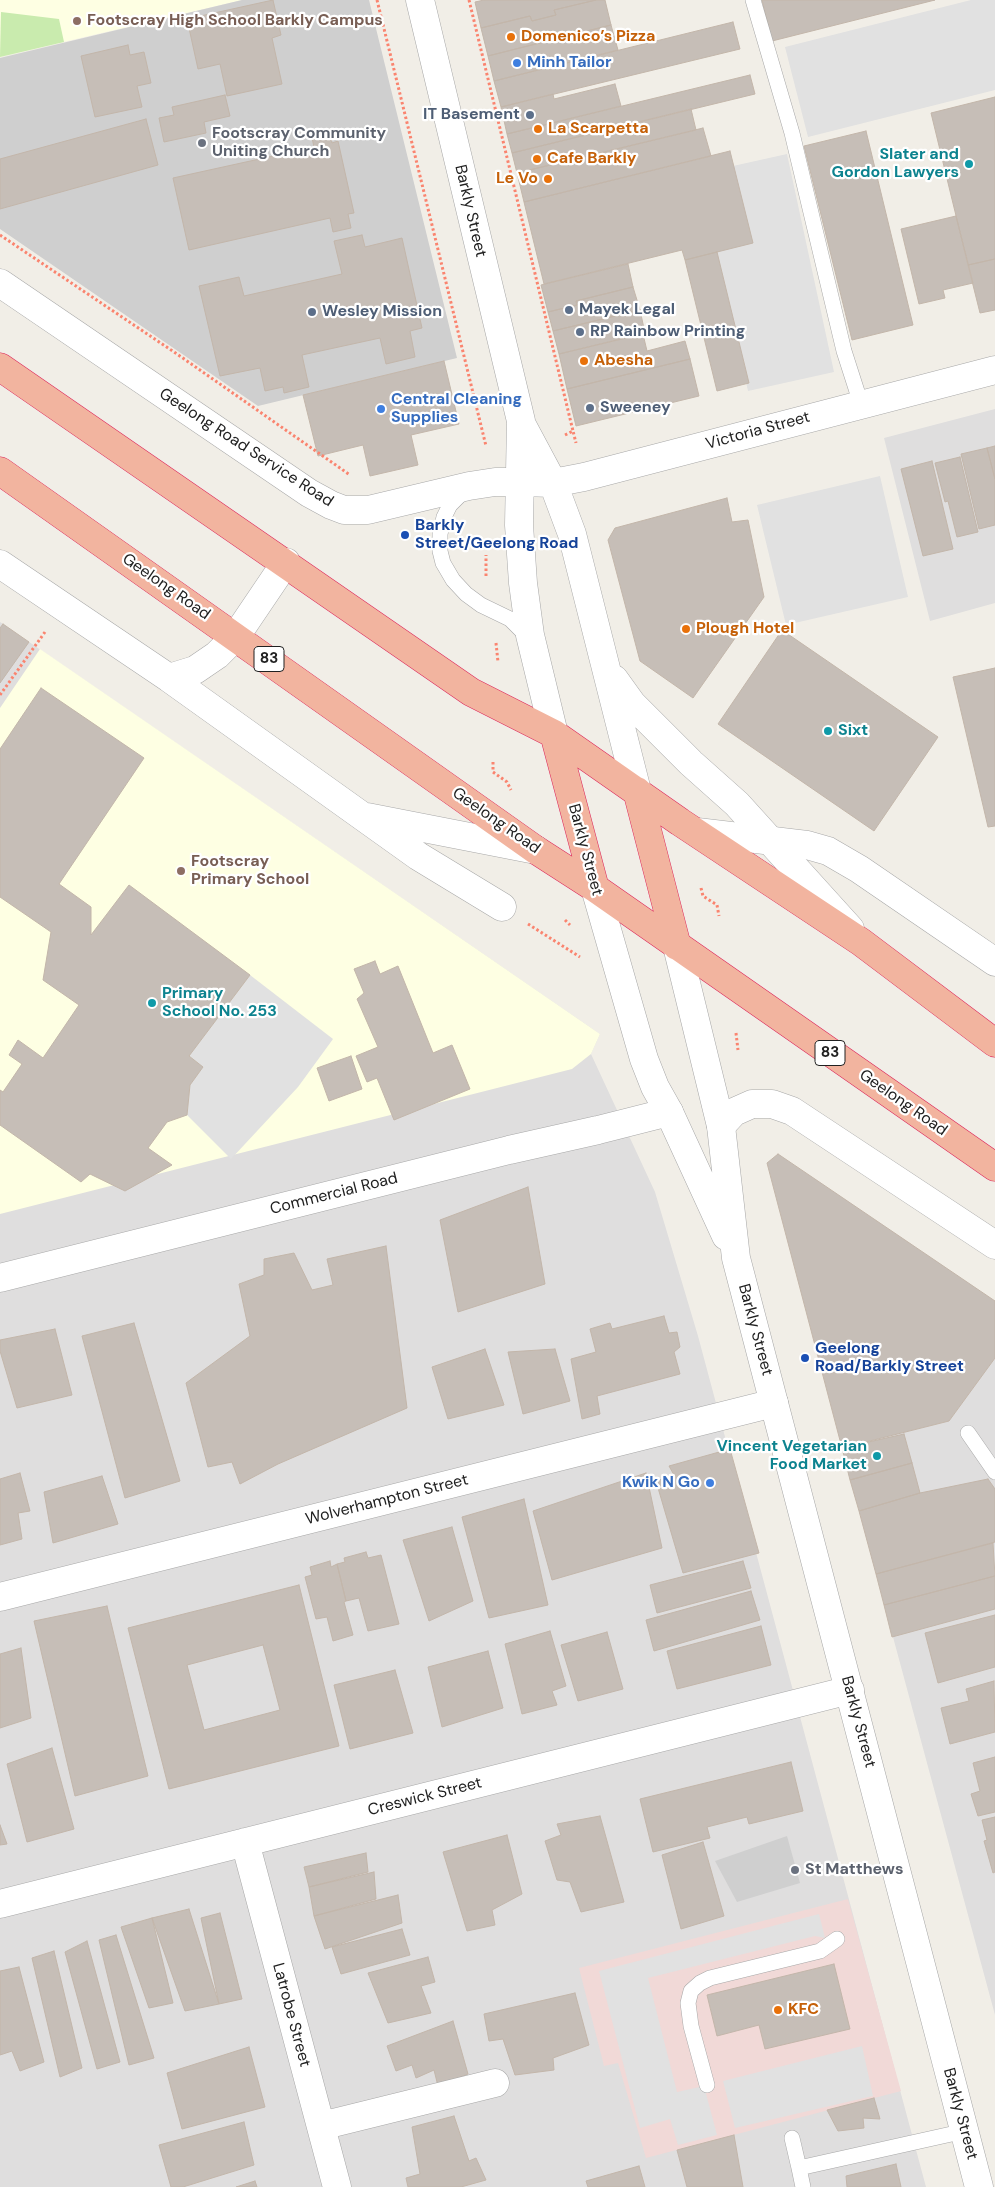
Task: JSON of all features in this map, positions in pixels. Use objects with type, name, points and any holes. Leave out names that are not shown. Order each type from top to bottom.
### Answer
[{"type":"highway","points":[[0,367],[286,562],[471,692],[554,734],[861,942],[995,1043]]},
{"type":"highway","name":"Geelong Road","points":[[0,471],[236,636],[536,850],[595,888],[995,1167]]},
{"type":"highway","name":"Barkly Street","points":[[554,734],[595,888]]},
{"type":"highway","name":"Barkly Street","points":[[637,791],[677,946]]},
{"type":"street","name":"Barkly Street","points":[[420,0],[521,421],[519,525],[523,583],[534,655],[554,734]]},
{"type":"street","name":"Geelong Road Service Road","points":[[0,284],[331,506],[344,510],[368,510],[469,486],[495,482],[521,482]]},
{"type":"street","name":"Victoria Street","points":[[521,482],[553,483],[591,476],[995,370]]},
{"type":"street","name":"Barkly Street","points":[[521,421],[553,483],[572,534],[637,791]]},
{"type":"street","points":[[169,678],[194,670],[217,655],[236,636],[286,562]]},
{"type":"street","points":[[0,564],[169,678],[358,815],[418,856],[502,907]]},
{"type":"street","points":[[604,657],[611,673],[632,704],[691,763],[726,792],[861,942]]},
{"type":"street","points":[[358,815],[536,850]]},
{"type":"street","points":[[697,832],[819,848],[838,856],[995,962]]},
{"type":"street","name":"Barkly Street","points":[[595,888],[644,1059],[655,1087],[669,1112],[736,1258]]},
{"type":"street","name":"Barkly Street","points":[[677,946],[721,1126],[736,1258],[979,2187]]},
{"type":"street","points":[[721,1126],[734,1112],[746,1105],[765,1103],[778,1105],[792,1111],[995,1245]]},
{"type":"street","name":"Commercial Road","points":[[0,1278],[499,1152],[669,1112]]},
{"type":"street","name":"Wolverhampton Street","points":[[0,1597],[774,1403]]},
{"type":"street","name":"Creswick Street","points":[[0,1904],[850,1690]]},
{"type":"street","name":"Latrobe Street","points":[[245,1842],[337,2187]]},
{"type":"street","points":[[321,2126],[496,2083]]},
{"type":"lane","points":[[752,0],[792,133],[844,351],[861,404]]},
{"type":"lane","points":[[469,486],[450,505],[444,517],[440,534],[440,551],[443,563],[452,580],[466,594],[481,605],[510,619],[522,631],[534,655]]},
{"type":"lane","points":[[968,1433],[995,1472]]},
{"type":"lane","points":[[707,2085],[691,2026],[688,2003],[691,1991],[700,1983],[710,1978],[820,1951],[837,1939]]},
{"type":"lane","points":[[799,2168],[964,2131]]},
{"type":"lane","points":[[792,2138],[803,2187]]},
{"type":"path","points":[[377,0],[488,456]]},
{"type":"path","points":[[469,0],[576,443]]},
{"type":"path","points":[[0,235],[177,354],[353,478]]},
{"type":"path","points":[[564,436],[574,431]]},
{"type":"path","points":[[0,695],[63,607]]},
{"type":"path","points":[[493,762],[493,772],[507,782],[513,796]]},
{"type":"path","points":[[701,888],[703,896],[718,905],[719,916]]},
{"type":"path","points":[[502,907],[580,957],[585,958]]},
{"type":"path","points":[[736,1033],[739,1052]]},
{"type":"shaded area","name":"Footscray High School Barkly Campus","points":[[0,0],[242,0],[0,57]]},
{"type":"shaded area","name":"Footscray Community Uniting Church","points":[[242,0],[369,0],[457,358],[258,406],[0,229],[0,58]]},
{"type":"shaded area","points":[[971,0],[995,0],[995,90],[808,137],[785,47]]},
{"type":"shaded area","points":[[787,154],[834,372],[748,391],[716,252],[733,166]]},
{"type":"shaded area","points":[[995,409],[995,603],[930,621],[884,438]]},
{"type":"shaded area","points":[[880,476],[908,597],[786,625],[757,505]]},
{"type":"shaded area","points":[[0,622],[600,1034],[591,1054],[655,1192],[698,1336],[926,2187],[0,2187]]},
{"type":"shaded area","name":"Footscray Primary School","points":[[40,649],[600,1034],[591,1054],[572,1069],[0,1214],[0,708]]},
{"type":"shaded area","points":[[250,975],[333,1039],[298,1087],[231,1159],[187,1115],[190,1085],[203,1067],[189,1056]]},
{"type":"shaded area","points":[[995,1358],[995,2015],[842,1448],[949,1421]]},
{"type":"shaded area","name":"St Matthews","points":[[787,1836],[800,1883],[737,1902],[715,1861]]},
{"type":"shaded area","points":[[848,1899],[901,2091],[646,2158],[618,2063],[604,2066],[579,1968]]},
{"type":"shaded area","points":[[819,1914],[825,1938],[815,1936],[648,1978],[677,2092],[704,2086],[717,2135],[678,2145],[670,2119],[640,2128],[599,1971]]},
{"type":"shaded area","points":[[862,2046],[873,2096],[735,2128],[723,2081]]},
{"type":"green space","points":[[1,12],[59,19],[64,42],[0,57]]},
{"type":"building","points":[[273,0],[281,35],[272,38],[282,84],[227,96],[220,64],[198,69],[187,19]]},
{"type":"building","points":[[484,0],[596,0],[554,10],[556,15],[532,21],[530,16],[481,28],[475,2]]},
{"type":"building","points":[[596,0],[605,0],[611,25],[488,56],[481,28],[530,16],[532,21],[556,15],[554,10]]},
{"type":"building","points":[[762,0],[935,0],[772,41]]},
{"type":"building","points":[[733,22],[740,49],[501,107],[494,81]]},
{"type":"building","points":[[611,25],[618,50],[494,81],[488,56]]},
{"type":"building","points":[[128,45],[130,55],[144,52],[151,83],[137,86],[142,107],[95,117],[81,56]]},
{"type":"building","points":[[750,75],[755,94],[512,153],[507,134]]},
{"type":"building","points":[[615,84],[621,106],[507,134],[501,107],[553,94],[554,99]]},
{"type":"building","points":[[225,95],[230,116],[204,122],[206,133],[164,142],[159,118],[174,115],[172,107]]},
{"type":"building","name":"Slater and Gordon Lawyers","points":[[995,97],[995,259],[968,265],[931,113]]},
{"type":"building","points":[[691,109],[696,130],[517,173],[512,153]]},
{"type":"building","points":[[146,119],[158,165],[0,209],[0,159]]},
{"type":"building","points":[[703,128],[711,156],[524,202],[517,173]]},
{"type":"building","points":[[329,129],[332,143],[338,141],[354,213],[348,214],[351,228],[333,232],[330,218],[189,250],[173,178],[314,147],[311,133]]},
{"type":"building","points":[[866,131],[913,325],[852,340],[804,146]]},
{"type":"building","points":[[730,151],[753,243],[685,260],[682,250],[544,284],[524,202]]},
{"type":"building","points":[[956,216],[973,283],[943,290],[945,298],[919,304],[901,229]]},
{"type":"building","name":"Wesley Mission","points":[[362,235],[365,247],[402,238],[422,328],[410,331],[415,357],[386,364],[380,338],[302,355],[309,387],[284,393],[283,387],[265,391],[260,368],[220,376],[199,286],[239,277],[244,296],[342,274],[334,241]]},
{"type":"building","points":[[717,252],[749,383],[717,391],[685,260]]},
{"type":"building","points":[[995,259],[995,310],[980,313],[968,265]]},
{"type":"building","points":[[628,264],[633,287],[576,301],[577,305],[548,312],[541,285]]},
{"type":"building","points":[[633,287],[640,310],[553,331],[548,312],[577,305],[576,301]]},
{"type":"building","points":[[640,310],[645,333],[559,354],[553,331]]},
{"type":"building","points":[[643,334],[647,351],[685,341],[690,359],[567,389],[559,354]]},
{"type":"building","points":[[690,359],[699,396],[576,426],[567,389]]},
{"type":"building","name":"Central Cleaning Supplies","points":[[444,361],[459,424],[411,435],[418,465],[370,476],[363,445],[318,456],[303,395]]},
{"type":"building","points":[[995,446],[995,479],[987,448]]},
{"type":"building","points":[[987,448],[995,479],[995,525],[979,529],[961,454]]},
{"type":"building","points":[[960,457],[978,532],[957,537],[948,501],[945,502],[935,463]]},
{"type":"building","points":[[932,461],[953,549],[923,556],[901,469]]},
{"type":"building","name":"Plough Hotel","points":[[727,498],[732,522],[748,520],[764,597],[693,698],[640,661],[608,540],[615,528]]},
{"type":"building","points":[[3,624],[29,642],[0,683],[0,628]]},
{"type":"building","name":"Sixt","points":[[782,630],[938,737],[874,831],[718,724]]},
{"type":"building","points":[[995,668],[995,826],[988,827],[953,677]]},
{"type":"building","points":[[41,688],[144,758],[59,884],[91,907],[91,935],[129,885],[250,975],[189,1056],[203,1067],[190,1085],[187,1115],[167,1122],[148,1148],[172,1165],[125,1191],[90,1174],[81,1182],[0,1125],[0,1090],[3,1092],[22,1064],[9,1055],[18,1040],[43,1058],[79,1005],[43,980],[51,932],[0,897],[0,749]]},
{"type":"building","points":[[375,961],[380,974],[398,966],[433,1053],[452,1045],[470,1089],[394,1120],[377,1078],[367,1082],[356,1056],[378,1047],[357,999],[364,993],[354,969]]},
{"type":"building","points":[[351,1056],[362,1089],[329,1101],[317,1068]]},
{"type":"building","points":[[778,1154],[995,1301],[995,1358],[949,1421],[842,1448],[767,1163]]},
{"type":"building","points":[[528,1187],[545,1284],[458,1312],[440,1220]]},
{"type":"building","points":[[386,1246],[407,1408],[278,1464],[240,1484],[232,1462],[208,1467],[186,1383],[250,1336],[239,1284],[264,1275],[264,1259],[294,1253],[312,1290],[333,1285],[327,1259]]},
{"type":"building","points":[[664,1316],[669,1333],[677,1332],[680,1347],[674,1352],[680,1374],[597,1396],[600,1414],[582,1419],[571,1359],[596,1352],[590,1329],[610,1323],[612,1329]]},
{"type":"building","points":[[134,1323],[180,1481],[125,1498],[82,1336]]},
{"type":"building","points":[[55,1329],[72,1395],[17,1408],[0,1351],[0,1340]]},
{"type":"building","points":[[485,1349],[504,1405],[448,1419],[432,1367]]},
{"type":"building","points":[[555,1349],[570,1401],[523,1414],[508,1352]]},
{"type":"building","name":"Vincent Vegetarian Food Market","points":[[904,1434],[912,1463],[850,1480],[842,1448]]},
{"type":"building","points":[[730,1449],[759,1553],[683,1573],[656,1481],[674,1475],[669,1466]]},
{"type":"building","points":[[912,1463],[920,1493],[859,1511],[850,1480]]},
{"type":"building","points":[[20,1473],[30,1511],[18,1513],[22,1539],[0,1545],[0,1479]]},
{"type":"building","points":[[646,1473],[662,1548],[552,1580],[533,1511]]},
{"type":"building","points":[[102,1476],[118,1524],[53,1543],[44,1492]]},
{"type":"building","points":[[988,1479],[995,1489],[995,1542],[876,1574],[859,1511],[920,1493]]},
{"type":"building","points":[[524,1499],[548,1605],[489,1618],[462,1517]]},
{"type":"building","points":[[452,1527],[473,1601],[429,1621],[403,1540]]},
{"type":"building","points":[[993,1543],[995,1576],[884,1605],[876,1574]]},
{"type":"building","points":[[366,1552],[368,1558],[381,1555],[399,1624],[368,1631],[359,1598],[346,1601],[337,1564],[345,1562],[344,1558]]},
{"type":"building","points":[[330,1561],[331,1567],[337,1564],[346,1601],[344,1602],[353,1635],[333,1641],[327,1617],[316,1619],[305,1577],[312,1575],[310,1567]]},
{"type":"building","points":[[743,1561],[751,1588],[657,1613],[650,1585]]},
{"type":"building","points":[[995,1576],[995,1609],[892,1637],[884,1605]]},
{"type":"building","points":[[299,1585],[339,1746],[169,1789],[128,1628]],"holes":[[[263,1645],[280,1710],[204,1730],[187,1665]]]},
{"type":"building","points":[[751,1591],[760,1620],[654,1651],[646,1620]]},
{"type":"building","points":[[107,1606],[148,1776],[75,1796],[34,1621]]},
{"type":"building","points":[[995,1615],[995,1667],[938,1683],[925,1633]]},
{"type":"building","points":[[761,1626],[771,1665],[677,1689],[667,1651]]},
{"type":"building","points":[[550,1631],[566,1686],[552,1691],[557,1705],[522,1714],[505,1644]]},
{"type":"building","points":[[607,1632],[623,1689],[578,1701],[561,1645]]},
{"type":"building","points":[[21,1648],[31,1718],[0,1728],[0,1654]]},
{"type":"building","points":[[488,1651],[503,1708],[442,1727],[428,1667]]},
{"type":"building","points":[[395,1670],[413,1733],[350,1749],[334,1685]]},
{"type":"building","points":[[994,1681],[995,1732],[950,1744],[941,1708],[969,1701],[966,1689]]},
{"type":"building","points":[[52,1748],[74,1829],[27,1842],[7,1764]]},
{"type":"building","points":[[995,1757],[995,1812],[978,1816],[971,1794],[980,1791],[973,1763]]},
{"type":"building","points":[[791,1762],[803,1811],[749,1824],[747,1817],[707,1827],[710,1838],[653,1852],[640,1799]]},
{"type":"building","points":[[600,1816],[624,1902],[581,1912],[570,1882],[557,1880],[545,1841],[561,1835],[557,1824]]},
{"type":"building","points":[[995,1817],[995,1872],[993,1873],[984,1841],[987,1840],[982,1820]]},
{"type":"building","points":[[0,1825],[7,1844],[0,1845]]},
{"type":"building","points":[[507,1835],[522,1894],[492,1910],[495,1925],[467,1931],[443,1852]]},
{"type":"building","points":[[703,1842],[724,1916],[681,1929],[662,1855]]},
{"type":"building","points":[[366,1853],[368,1872],[309,1887],[304,1867]]},
{"type":"building","points":[[374,1872],[376,1899],[314,1916],[309,1887]]},
{"type":"building","points":[[398,1895],[402,1923],[325,1949],[314,1916]]},
{"type":"building","points":[[189,1909],[219,2004],[185,2011],[152,1918]]},
{"type":"building","points":[[220,1913],[242,1999],[219,2004],[201,1918]]},
{"type":"building","points":[[152,1918],[173,2003],[149,2008],[121,1927]]},
{"type":"building","points":[[402,1929],[410,1955],[341,1974],[332,1947]]},
{"type":"building","points":[[116,1935],[154,2058],[129,2065],[99,1940]]},
{"type":"building","points":[[87,1941],[120,2062],[97,2069],[65,1952]]},
{"type":"building","points":[[54,1951],[82,2068],[60,2077],[32,1958]]},
{"type":"building","points":[[428,1957],[435,1982],[421,1986],[431,2013],[388,2023],[368,1973]]},
{"type":"building","name":"KFC","points":[[834,1964],[850,2029],[765,2049],[759,2025],[717,2036],[707,1995]]},
{"type":"building","points":[[19,1967],[44,2062],[20,2071],[12,2051],[0,2055],[0,1971]]},
{"type":"building","points":[[575,1993],[589,2045],[553,2058],[554,2070],[515,2075],[503,2039],[489,2041],[484,2014]]},
{"type":"building","points":[[453,2021],[468,2074],[438,2086],[434,2070],[416,2078],[412,2065],[396,2071],[387,2046]]},
{"type":"building","points":[[249,2047],[265,2107],[182,2129],[167,2073]]},
{"type":"building","points":[[874,2098],[880,2119],[863,2118],[864,2128],[838,2131],[827,2110]]},
{"type":"building","points":[[454,2116],[469,2161],[476,2158],[486,2180],[461,2187],[408,2187],[406,2178],[420,2174],[412,2127]]},
{"type":"building","points":[[244,2122],[254,2165],[183,2187],[171,2187],[159,2145]]},
{"type":"building","points":[[734,2135],[743,2187],[687,2187],[677,2150]]},
{"type":"building","points":[[896,2164],[901,2187],[847,2187],[846,2176]]},
{"type":"building","points":[[639,2166],[645,2187],[588,2187],[586,2181]]},
{"type":"building","points":[[255,2181],[257,2187],[236,2187]]},
{"type":"place","name":"Footscray High School Barkly Campus","points":[[77,21]]},
{"type":"place","name":"Domenico’s Pizza","points":[[511,37]]},
{"type":"place","name":"Minh Tailor","points":[[517,63]]},
{"type":"place","name":"IT Basement","points":[[530,115]]},
{"type":"place","name":"La Scarpetta","points":[[538,129]]},
{"type":"place","name":"Footscray Community Uniting Church","points":[[202,143]]},
{"type":"place","name":"Cafe Barkly","points":[[537,159]]},
{"type":"place","name":"Slater and Gordon Lawyers","points":[[969,164]]},
{"type":"place","name":"Le Vo","points":[[548,179]]},
{"type":"place","name":"Mayek Legal","points":[[569,310]]},
{"type":"place","name":"Wesley Mission","points":[[312,312]]},
{"type":"place","name":"RP Rainbow Printing","points":[[580,332]]},
{"type":"place","name":"Abesha","points":[[584,361]]},
{"type":"place","name":"Sweeney","points":[[590,408]]},
{"type":"place","name":"Central Cleaning Supplies","points":[[381,409]]},
{"type":"place","name":"Barkly Street/Geelong Road","points":[[405,535]]},
{"type":"place","name":"Plough Hotel","points":[[686,629]]},
{"type":"place","name":"Sixt","points":[[828,731]]},
{"type":"place","name":"Footscray Primary School","points":[[181,871]]},
{"type":"place","name":"Primary School No. 253","points":[[152,1003]]},
{"type":"place","name":"Geelong Road/Barkly Street","points":[[805,1358]]},
{"type":"place","name":"Vincent Vegetarian Food Market","points":[[877,1456]]},
{"type":"place","name":"Kwik N Go","points":[[710,1483]]},
{"type":"place","name":"St Matthews","points":[[795,1870]]},
{"type":"place","name":"KFC","points":[[778,2010]]}]
